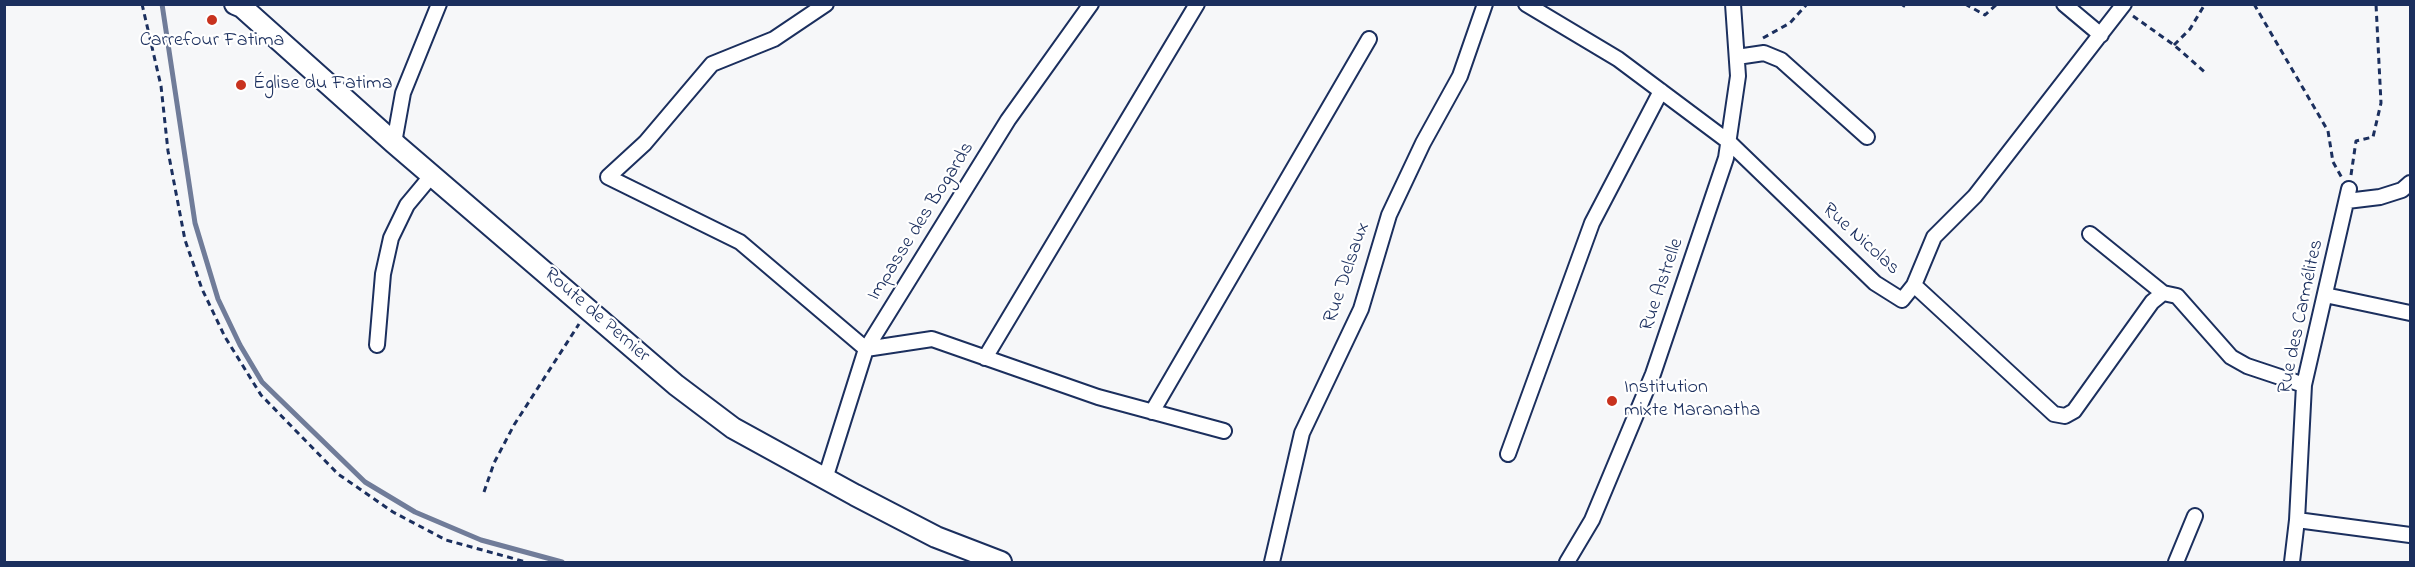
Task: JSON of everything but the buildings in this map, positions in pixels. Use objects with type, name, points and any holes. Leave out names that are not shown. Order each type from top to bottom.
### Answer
[{"type":"street","name":"Route de Pernier","points":[[235,4],[676,385],[733,428],[936,537],[1001,562]]},
{"type":"street","points":[[394,143],[403,93],[440,4]]},
{"type":"street","points":[[826,4],[774,39],[712,64],[645,143],[609,177],[740,242],[866,349],[932,339],[1098,397],[1224,431]]},
{"type":"street","name":"Impasse des Bogards","points":[[825,479],[866,349],[1008,120],[1091,4]]},
{"type":"street","points":[[985,358],[1197,4]]},
{"type":"street","name":"Rue Delsaux","points":[[1272,562],[1302,433],[1361,309],[1389,215],[1423,142],[1460,76],[1485,4]]},
{"type":"street","name":"Rue Nicolas","points":[[1526,4],[1618,59],[1729,142],[1875,284],[1902,300],[1914,285],[1934,237],[1976,196],[2123,6]]},
{"type":"street","name":"Rue Astrelle","points":[[1567,562],[1592,520],[1653,374],[1726,158],[1737,76],[1733,4]]},
{"type":"street","points":[[2064,4],[2102,34]]},
{"type":"street","points":[[1152,412],[1369,39]]},
{"type":"street","points":[[1737,57],[1764,53],[1781,60],[1867,137]]},
{"type":"street","points":[[1509,454],[1544,351],[1592,223],[1661,91]]},
{"type":"street","points":[[377,345],[383,274],[391,238],[407,206],[432,175]]},
{"type":"street","points":[[2348,195],[2380,197],[2402,190],[2410,183]]},
{"type":"street","name":"Rue des Carmélites","points":[[2292,562],[2297,520],[2304,385],[2348,195]]},
{"type":"street","points":[[2090,234],[2163,293],[2177,296],[2231,357],[2247,366],[2304,385]]},
{"type":"street","points":[[1914,285],[2054,414],[2065,416],[2074,411],[2152,302],[2163,293]]},
{"type":"street","points":[[2325,295],[2410,313]]},
{"type":"street","points":[[2176,562],[2194,516]]},
{"type":"street","points":[[2297,520],[2410,535]]},
{"type":"path","points":[[142,4],[161,86],[168,152],[185,240],[202,289],[225,337],[261,395],[338,474],[393,512],[446,540],[526,562]]},
{"type":"path","points":[[1790,23],[1807,4]]},
{"type":"path","points":[[1965,4],[1986,15],[1997,4]]},
{"type":"path","points":[[2174,45],[2190,29],[2205,4]]},
{"type":"path","points":[[2348,195],[2356,141],[2373,137],[2381,103],[2376,4]]},
{"type":"path","points":[[2255,5],[2328,131],[2333,162],[2348,195]]},
{"type":"path","points":[[2123,6],[2207,74]]},
{"type":"path","points":[[484,492],[494,464],[514,425],[589,310]]},
{"type":"waterway","points":[[162,4],[195,223],[218,299],[240,345],[262,382],[365,482],[415,512],[481,540],[562,562]]},
{"type":"place","name":"Carrefour Fatima","points":[[212,20]]},
{"type":"place","name":"Église du Fatima","points":[[241,85]]},
{"type":"place","name":"Institution mixte Maranatha","points":[[1612,401]]}]
